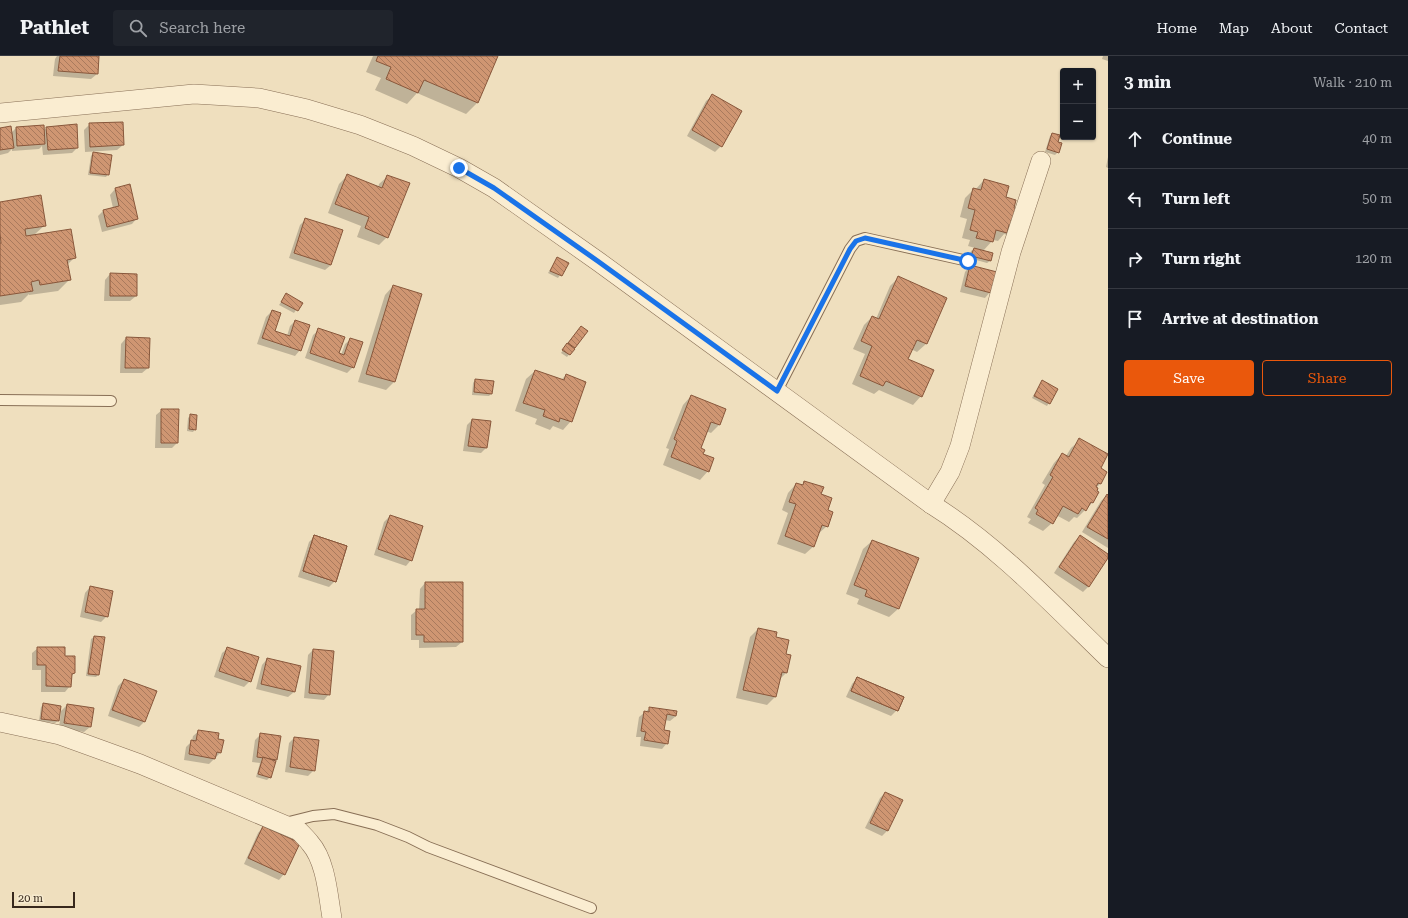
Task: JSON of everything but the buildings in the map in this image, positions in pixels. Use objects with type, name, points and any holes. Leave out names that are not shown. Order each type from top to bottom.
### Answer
[{"type":"street","points":[[0,113],[194,94],[259,98],[308,109],[360,125],[413,146],[459,168],[494,188],[777,391],[931,504],[967,528],[994,550],[1108,658]]},
{"type":"street","points":[[931,504],[950,472],[960,446],[1011,252],[1041,161]]},
{"type":"street","points":[[0,722],[60,735],[75,740],[140,764],[299,831],[311,843],[318,856],[325,880],[332,918]]},
{"type":"lane","points":[[777,391],[850,249],[856,241],[865,238],[968,261]]},
{"type":"lane","points":[[0,400],[111,401]]},
{"type":"lane","points":[[283,823],[313,816],[334,814],[377,825],[408,837],[428,847],[591,908]]},
{"type":"route","points":[[459,168],[494,188],[777,391],[850,249],[856,241],[865,238],[968,261]]}]
